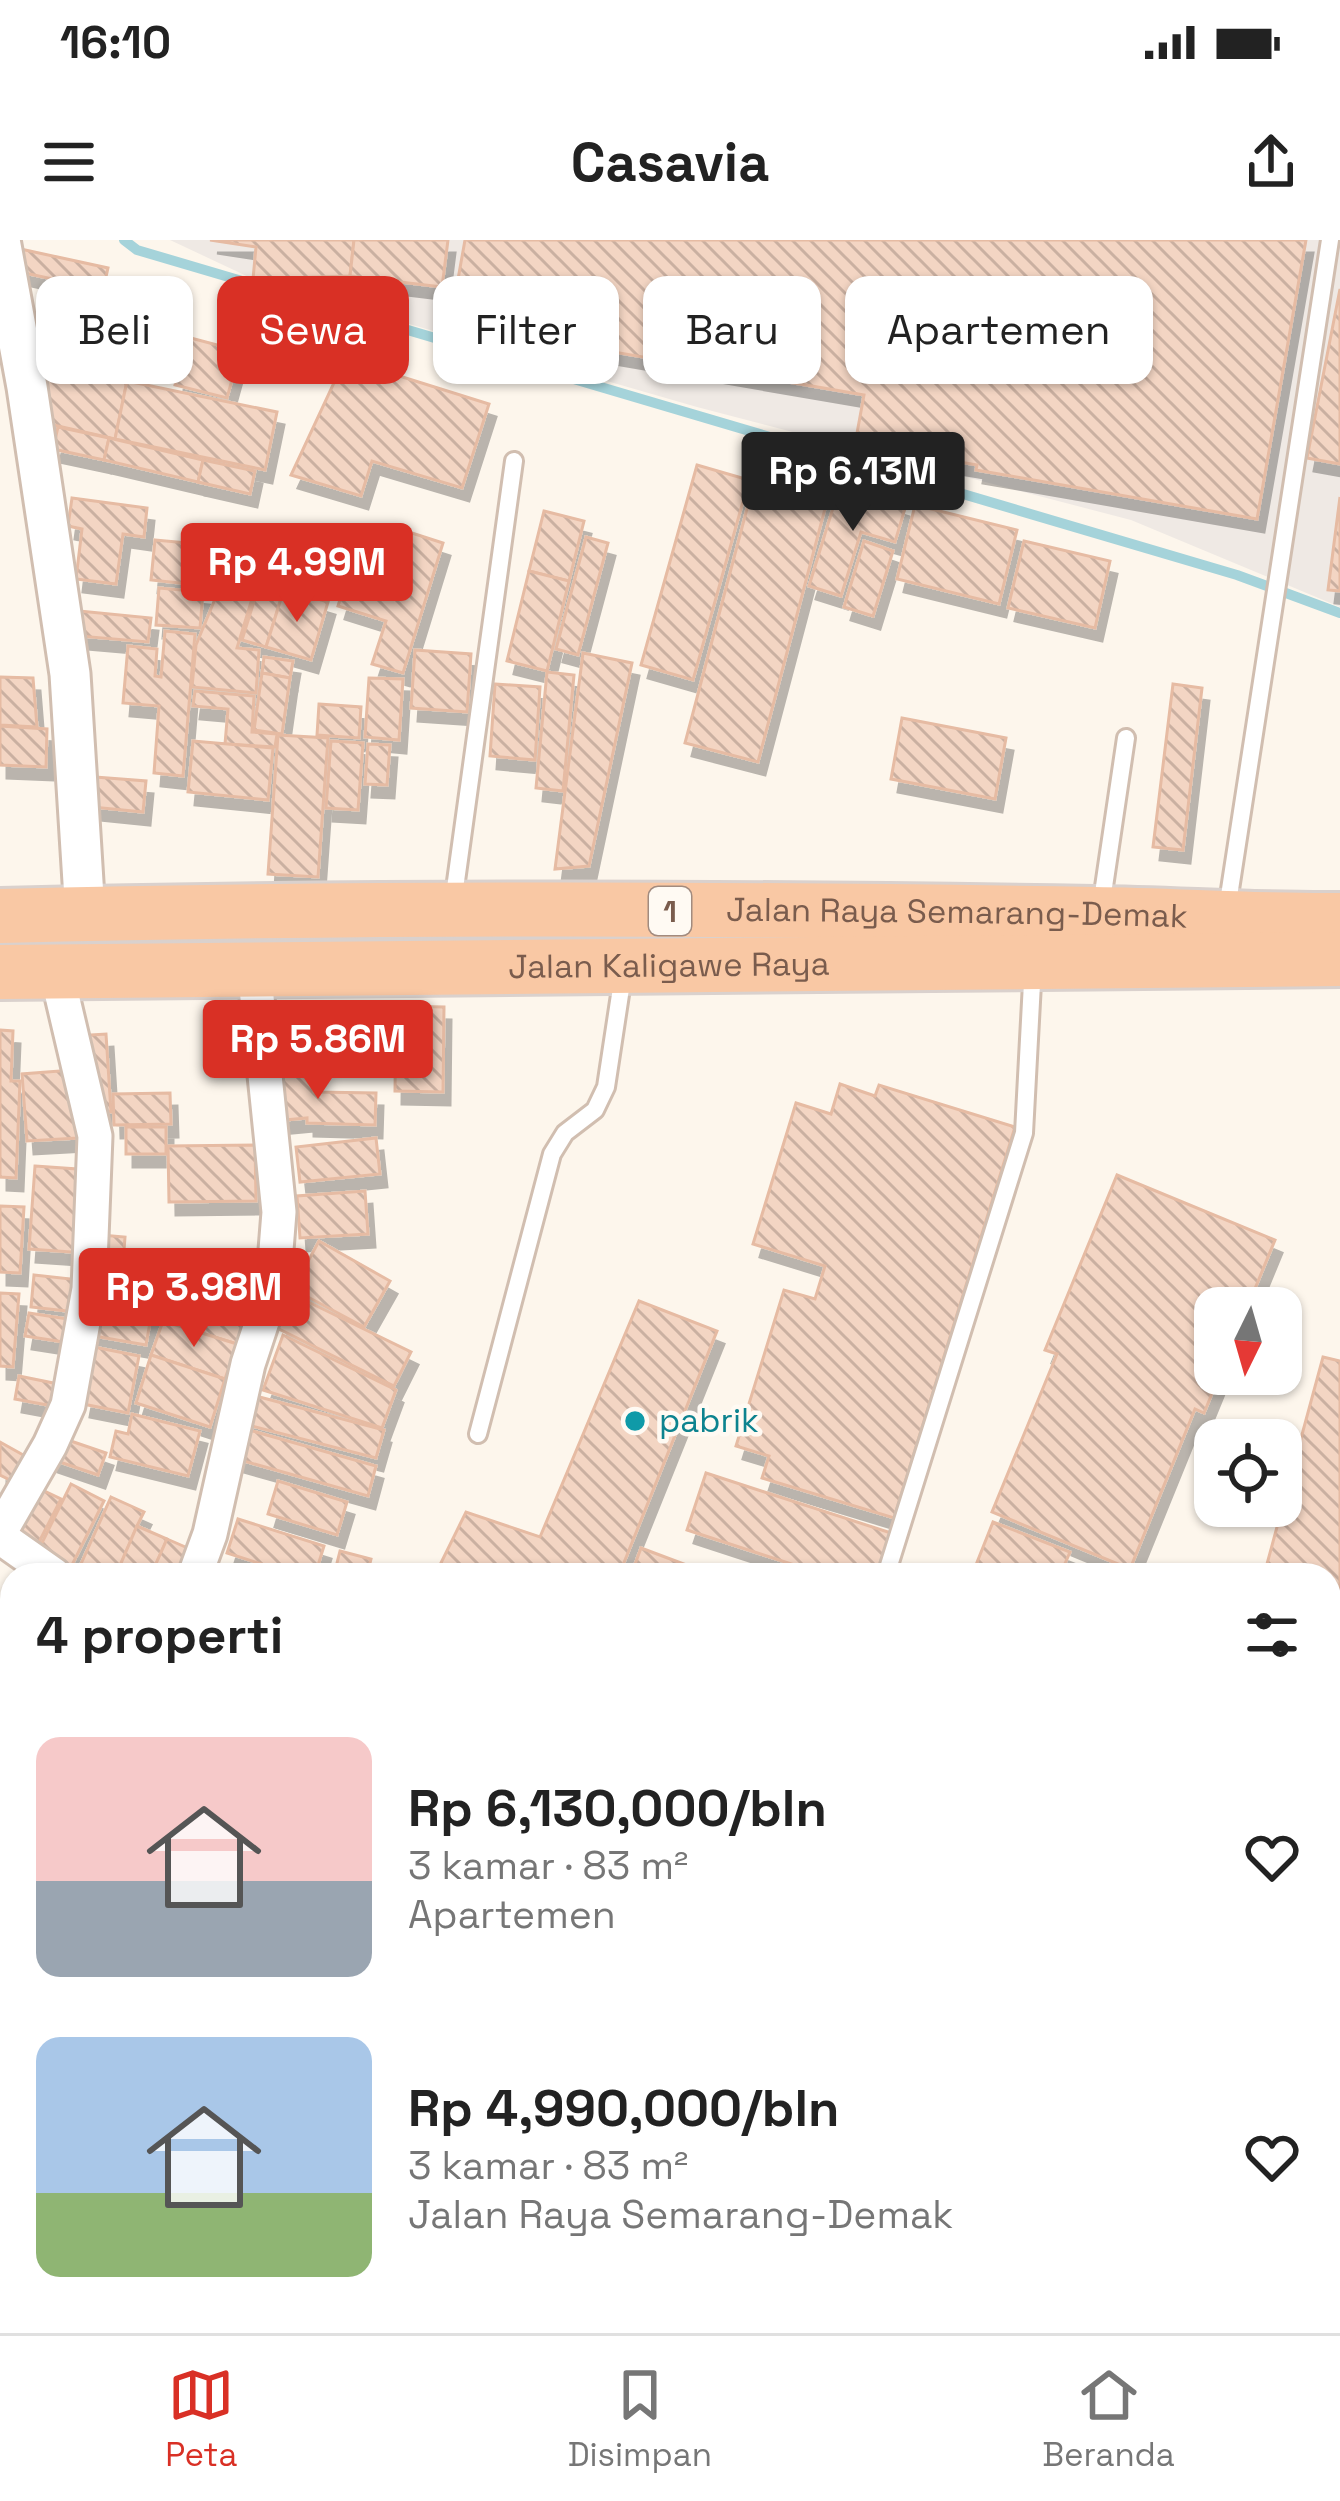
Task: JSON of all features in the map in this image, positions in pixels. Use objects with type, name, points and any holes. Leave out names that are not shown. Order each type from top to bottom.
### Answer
[{"type":"highway","name":"Jalan Raya Semarang-Demak","points":[[0,916],[452,910],[1340,920]]},
{"type":"highway","name":"Jalan Kaligawe Raya","points":[[0,972],[254,968],[621,990],[864,964],[1340,959]]},
{"type":"highway","points":[[864,964],[1031,1008],[1093,988],[1340,991]]},
{"type":"street","points":[[0,240],[70,674],[86,914]]},
{"type":"street","points":[[199,1563],[248,1364],[273,1288],[279,1212],[254,968]]},
{"type":"street","points":[[38,1563],[0,1534],[68,1405],[89,1289],[95,1136],[56,970]]},
{"type":"lane","points":[[1225,921],[1330,240]]},
{"type":"lane","points":[[452,910],[514,461]]},
{"type":"lane","points":[[1100,914],[1126,738]]},
{"type":"lane","points":[[478,1434],[552,1154],[565,1133],[595,1110],[606,1087],[621,990]]},
{"type":"lane","points":[[890,1563],[1024,1133],[1031,1008]]},
{"type":"shaded area","points":[[170,240],[1340,240],[1340,607],[1131,520],[617,384],[619,276],[433,276],[433,331],[409,324],[409,276],[247,276]]},
{"type":"building","points":[[210,240],[354,240],[350,276],[253,276],[256,247]]},
{"type":"building","points":[[354,240],[448,240],[443,276],[433,276],[433,286],[409,283],[409,276],[350,276]]},
{"type":"building","points":[[465,240],[1306,240],[1257,519],[855,444],[864,395],[800,384],[821,384],[821,276],[643,276],[643,357],[619,353],[619,276],[459,276]]},
{"type":"building","points":[[16,248],[108,268],[106,276],[39,276],[11,270]]},
{"type":"building","points":[[1340,289],[1340,464],[1307,458]]},
{"type":"building","points":[[193,339],[217,345],[217,384],[231,384],[227,398],[175,385],[193,384]]},
{"type":"building","points":[[409,379],[489,404],[462,488],[372,461],[361,496],[291,475],[333,384],[409,384]]},
{"type":"building","points":[[44,384],[126,384],[115,439],[49,424]]},
{"type":"building","points":[[126,384],[277,412],[265,470],[115,439]]},
{"type":"building","points":[[58,427],[109,438],[104,460],[53,449]]},
{"type":"building","points":[[109,438],[203,460],[198,482],[104,460]]},
{"type":"building","points":[[203,460],[255,471],[250,494],[198,482]]},
{"type":"building","points":[[697,465],[749,480],[693,680],[641,665]]},
{"type":"building","points":[[758,467],[831,486],[758,762],[685,743]]},
{"type":"building","points":[[840,485],[906,505],[895,542],[861,532],[841,596],[809,586]]},
{"type":"building","points":[[1340,497],[1340,591],[1328,590]]},
{"type":"building","points":[[72,498],[147,508],[144,537],[123,534],[116,584],[76,579],[82,529],[68,526]]},
{"type":"building","points":[[915,505],[1017,530],[999,604],[897,579]]},
{"type":"building","points":[[544,511],[584,521],[569,581],[529,571]]},
{"type":"building","points":[[387,525],[443,543],[403,673],[372,664],[386,621],[338,606],[357,544],[379,551]]},
{"type":"building","points":[[586,537],[608,543],[578,655],[556,649]]},
{"type":"building","points":[[155,540],[221,546],[217,587],[151,580]]},
{"type":"building","points":[[864,541],[893,551],[873,616],[844,607]]},
{"type":"building","points":[[1024,541],[1110,561],[1095,628],[1008,608]]},
{"type":"building","points":[[227,570],[258,579],[237,648],[259,650],[256,693],[192,687],[196,645]]},
{"type":"building","points":[[529,571],[569,581],[547,671],[507,661]]},
{"type":"building","points":[[260,582],[284,589],[266,647],[242,640]]},
{"type":"building","points":[[159,588],[203,592],[200,628],[156,625]]},
{"type":"building","points":[[284,589],[328,602],[311,660],[266,647]]},
{"type":"building","points":[[69,610],[151,618],[148,642],[67,635]]},
{"type":"building","points":[[165,631],[195,634],[183,776],[154,773],[159,706],[123,703],[128,646],[157,649],[155,676],[161,677]]},
{"type":"building","points":[[415,650],[471,654],[467,712],[411,708]]},
{"type":"building","points":[[583,653],[632,663],[589,866],[555,869]]},
{"type":"building","points":[[264,657],[293,661],[290,678],[262,673]]},
{"type":"building","points":[[547,672],[574,675],[563,791],[536,788]]},
{"type":"building","points":[[262,673],[290,678],[282,734],[254,730]]},
{"type":"building","points":[[0,677],[33,678],[37,727],[0,725]]},
{"type":"building","points":[[369,678],[403,679],[399,740],[365,737]]},
{"type":"building","points":[[495,684],[540,687],[535,760],[490,756]]},
{"type":"building","points":[[1173,684],[1202,688],[1183,850],[1153,847]]},
{"type":"building","points":[[195,691],[254,696],[252,732],[277,734],[275,747],[225,744],[228,709],[193,706]]},
{"type":"building","points":[[319,704],[361,707],[359,738],[317,735]]},
{"type":"building","points":[[902,718],[1006,738],[995,799],[891,779]]},
{"type":"building","points":[[0,726],[47,729],[46,767],[0,765]]},
{"type":"building","points":[[278,735],[328,738],[318,877],[268,874]]},
{"type":"building","points":[[193,741],[273,748],[268,800],[188,792]]},
{"type":"building","points":[[331,741],[363,743],[358,810],[326,808]]},
{"type":"building","points":[[368,744],[390,745],[387,785],[365,784]]},
{"type":"building","points":[[95,777],[146,781],[143,812],[92,807]]},
{"type":"building","points":[[396,1006],[444,1007],[443,1092],[395,1091]]},
{"type":"building","points":[[0,1030],[13,1031],[11,1081],[20,1081],[16,1178],[0,1177]]},
{"type":"building","points":[[106,1034],[111,1112],[94,1109],[75,1036]]},
{"type":"building","points":[[313,1069],[314,1092],[376,1093],[375,1125],[307,1123],[307,1118],[274,1121],[270,1073]]},
{"type":"building","points":[[72,1070],[78,1138],[27,1141],[22,1074]]},
{"type":"building","points":[[840,1084],[875,1096],[879,1085],[1015,1127],[894,1518],[762,1478],[769,1456],[736,1446],[784,1290],[815,1299],[825,1266],[753,1244],[796,1103],[831,1114]]},
{"type":"building","points":[[170,1093],[171,1124],[114,1125],[113,1094]]},
{"type":"building","points":[[126,1127],[166,1127],[166,1154],[126,1154]]},
{"type":"building","points":[[376,1138],[380,1174],[300,1182],[296,1147]]},
{"type":"building","points":[[255,1145],[256,1201],[169,1202],[168,1146]]},
{"type":"building","points":[[35,1166],[91,1170],[85,1253],[29,1249]]},
{"type":"building","points":[[1117,1175],[1275,1240],[1256,1287],[1194,1287],[1194,1395],[1211,1395],[1204,1413],[1195,1409],[1132,1563],[1115,1563],[992,1512],[1057,1354],[1045,1350]]},
{"type":"building","points":[[365,1191],[368,1234],[300,1238],[297,1196]]},
{"type":"building","points":[[0,1206],[24,1207],[20,1273],[0,1272]]},
{"type":"building","points":[[101,1235],[125,1237],[123,1263],[99,1261]]},
{"type":"building","points":[[319,1241],[390,1281],[364,1327],[293,1289]]},
{"type":"building","points":[[34,1275],[80,1280],[76,1312],[31,1307]]},
{"type":"building","points":[[176,1280],[250,1304],[237,1344],[163,1321]]},
{"type":"building","points":[[97,1284],[155,1294],[146,1345],[88,1335]]},
{"type":"building","points":[[0,1293],[19,1294],[13,1367],[0,1366]]},
{"type":"building","points":[[294,1295],[411,1352],[394,1386],[277,1328]]},
{"type":"building","name":"pabrik","points":[[639,1301],[717,1331],[624,1563],[441,1563],[466,1512],[540,1537]]},
{"type":"building","points":[[29,1313],[74,1320],[70,1343],[25,1336]]},
{"type":"building","points":[[163,1321],[237,1344],[225,1379],[151,1355]]},
{"type":"building","points":[[283,1335],[396,1390],[382,1428],[263,1390]]},
{"type":"building","points":[[94,1347],[139,1356],[128,1413],[83,1404]]},
{"type":"building","points":[[151,1355],[225,1379],[210,1427],[136,1403]]},
{"type":"building","points":[[1323,1357],[1340,1361],[1340,1563],[1267,1563],[1277,1527],[1302,1527],[1302,1435]]},
{"type":"building","points":[[19,1376],[63,1385],[58,1407],[15,1399]]},
{"type":"building","points":[[252,1395],[384,1430],[376,1458],[244,1424]]},
{"type":"building","points":[[132,1414],[200,1431],[188,1476],[110,1457],[116,1431],[128,1434]]},
{"type":"building","points":[[242,1428],[376,1466],[368,1496],[233,1458]]},
{"type":"building","points":[[59,1437],[106,1453],[98,1475],[51,1459]]},
{"type":"building","points":[[0,1442],[25,1456],[10,1480],[0,1475]]},
{"type":"building","points":[[706,1473],[891,1533],[881,1563],[788,1563],[687,1530]]},
{"type":"building","points":[[278,1481],[347,1502],[337,1535],[268,1514]]},
{"type":"building","points":[[71,1484],[104,1501],[73,1563],[34,1559]]},
{"type":"building","points":[[36,1487],[61,1499],[37,1546],[13,1534]]},
{"type":"building","points":[[111,1497],[144,1512],[121,1563],[81,1563]]},
{"type":"building","points":[[238,1519],[324,1546],[319,1563],[258,1563],[227,1553]]},
{"type":"building","points":[[993,1522],[1070,1552],[1065,1563],[977,1563]]},
{"type":"building","points":[[137,1526],[167,1539],[156,1563],[121,1563]]},
{"type":"building","points":[[167,1539],[199,1553],[194,1563],[156,1563]]},
{"type":"building","points":[[641,1548],[681,1563],[635,1563]]},
{"type":"building","points":[[340,1551],[371,1559],[370,1563],[337,1563]]},
{"type":"waterway","points":[[124,240],[137,250],[1237,575],[1340,613]]},
{"type":"place","name":"pabrik","points":[[635,1421]]}]
